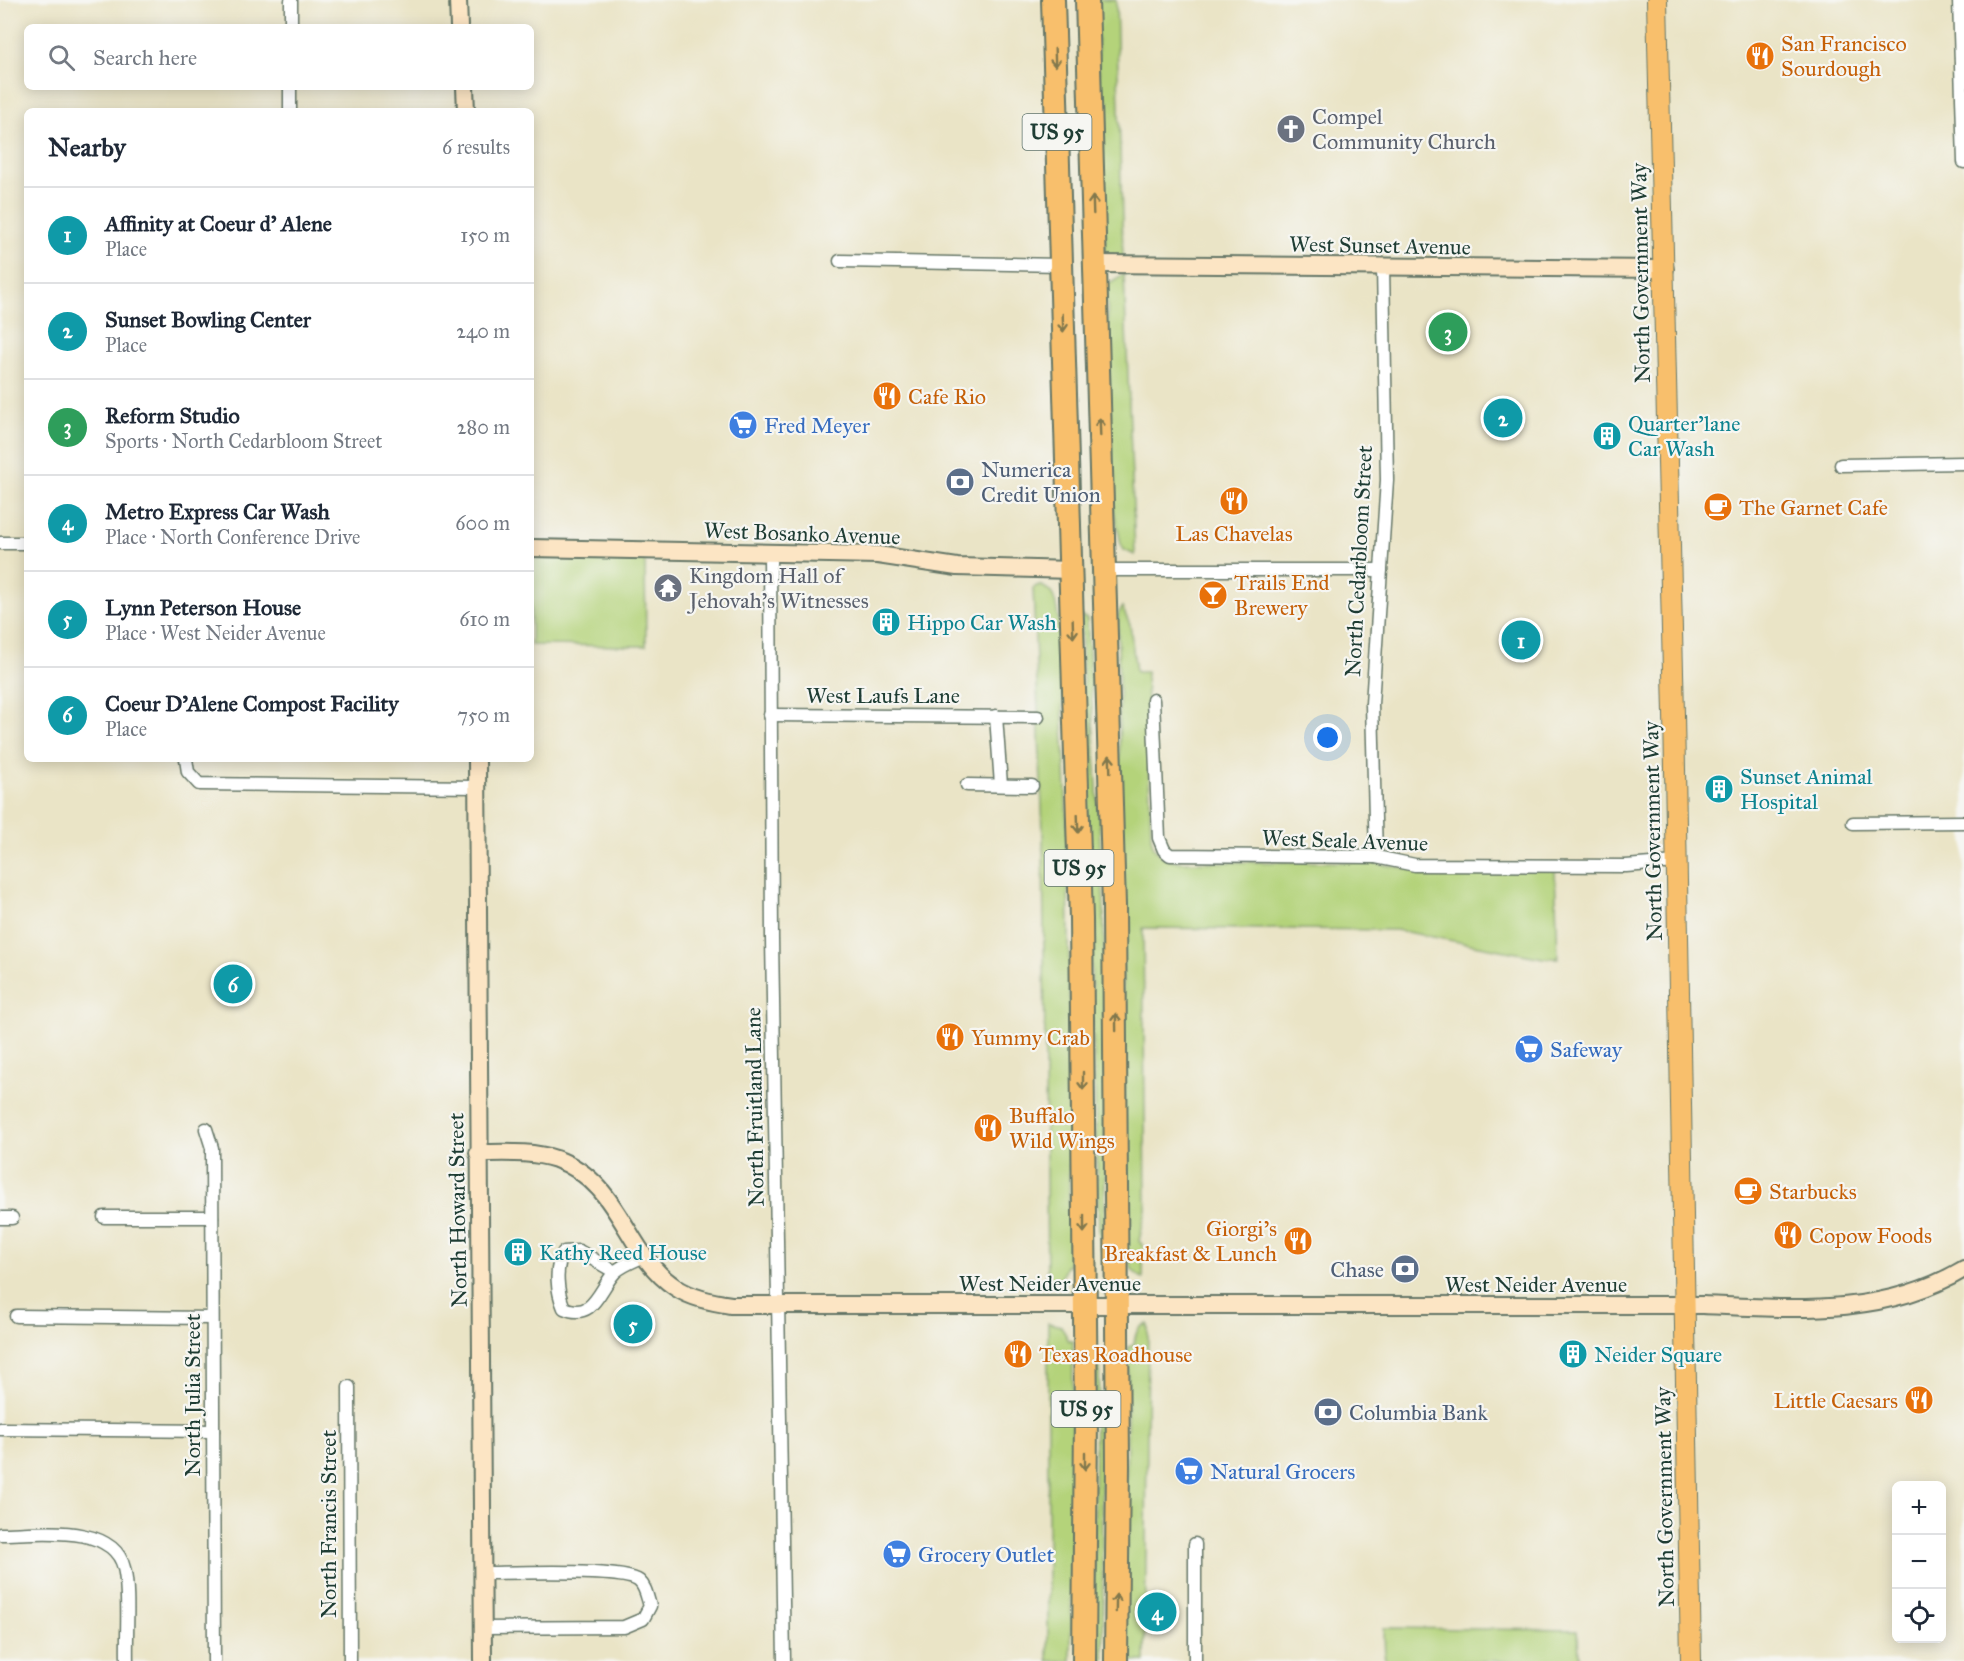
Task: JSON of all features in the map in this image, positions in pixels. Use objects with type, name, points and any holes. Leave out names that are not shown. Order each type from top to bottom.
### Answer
[{"type":"highway","name":"US 95","points":[[1053,0],[1081,919],[1085,1304],[1085,1658]]},
{"type":"highway","name":"US 95","points":[[1087,0],[1114,904],[1117,1304],[1116,1661]]},
{"type":"highway","points":[[1067,449],[1075,479],[1083,548],[1092,566],[1104,570]]},
{"type":"highway","points":[[1071,570],[1090,580],[1098,657],[1107,676]]},
{"type":"main road","name":"North Government Way","points":[[1657,0],[1665,269],[1690,1661]]},
{"type":"street","points":[[291,0],[291,24]]},
{"type":"street","points":[[458,0],[459,24]]},
{"type":"street","points":[[1959,0],[1964,162]]},
{"type":"street","points":[[290,108],[291,90]]},
{"type":"street","points":[[465,90],[466,108]]},
{"type":"street","points":[[840,261],[1061,265]]},
{"type":"street","name":"West Sunset Avenue","points":[[1095,264],[1665,269]]},
{"type":"street","name":"North Cedarbloom Street","points":[[1376,857],[1372,704],[1387,480],[1383,267]]},
{"type":"street","points":[[1841,465],[1964,463]]},
{"type":"street","points":[[0,543],[24,543]]},
{"type":"street","name":"West Bosanko Avenue","points":[[534,548],[878,555],[957,567],[998,570],[1071,570]]},
{"type":"street","name":"North Fruitland Lane","points":[[770,552],[770,715],[784,1661]]},
{"type":"street","points":[[1104,570],[1382,570]]},
{"type":"street","name":"West Seale Avenue","points":[[1153,700],[1159,838],[1164,850],[1170,855],[1376,857],[1415,865],[1626,866],[1676,862]]},
{"type":"street","name":"West Laufs Lane","points":[[770,715],[1038,717]]},
{"type":"street","points":[[996,716],[1001,785]]},
{"type":"street","points":[[186,762],[188,772],[199,784],[477,787]]},
{"type":"street","name":"North Howard Street","points":[[477,762],[483,1661]]},
{"type":"street","points":[[967,785],[1032,786]]},
{"type":"street","points":[[1853,823],[1964,822]]},
{"type":"street","name":"North Julia Street","points":[[206,1129],[212,1148],[214,1661]]},
{"type":"street","name":"West Neider Avenue","points":[[478,1153],[532,1154],[557,1160],[583,1174],[604,1193],[621,1215],[654,1269],[676,1288],[697,1298],[731,1305],[780,1307],[1117,1304],[1782,1308],[1846,1306],[1924,1290],[1963,1272]]},
{"type":"street","points":[[104,1217],[212,1217]]},
{"type":"street","points":[[615,1272],[579,1251],[564,1252],[558,1265],[558,1274],[564,1308],[581,1312],[589,1309],[615,1272],[644,1256]]},
{"type":"street","points":[[16,1316],[212,1318]]},
{"type":"street","name":"North Francis Street","points":[[349,1387],[350,1661]]},
{"type":"street","points":[[0,1429],[213,1431]]},
{"type":"street","points":[[0,1534],[80,1534],[97,1538],[112,1547],[122,1561],[125,1575],[127,1661]]},
{"type":"street","points":[[1195,1544],[1196,1661]]},
{"type":"street","points":[[483,1573],[615,1573],[638,1579],[645,1589],[650,1606],[643,1619],[624,1627],[483,1628]]},
{"type":"green space","points":[[1096,0],[1116,0],[1123,257],[1110,257],[1105,249]]},
{"type":"green space","points":[[1124,274],[1135,555],[1124,550],[1121,544],[1113,506],[1107,294],[1109,283]]},
{"type":"green space","points":[[534,558],[645,559],[646,646],[534,645]]},
{"type":"green space","points":[[1039,585],[1053,596],[1059,621],[1069,926],[1069,1266],[1066,1266],[1061,1279],[1047,1286],[1043,833],[1033,588]]},
{"type":"green space","points":[[1122,607],[1130,625],[1136,672],[1146,672],[1151,837],[1157,852],[1181,862],[1364,862],[1419,870],[1555,869],[1558,958],[1543,958],[1396,930],[1143,928],[1146,1210],[1139,1241],[1143,1246],[1143,1279],[1132,1270],[1130,1262],[1126,1262],[1118,629],[1118,615]]},
{"type":"green space","points":[[1081,616],[1087,619],[1104,907],[1105,1252],[1100,1248],[1098,1204]]},
{"type":"green space","points":[[1048,1323],[1061,1326],[1069,1341],[1073,1341],[1071,1661],[1048,1661]]},
{"type":"green space","points":[[1148,1324],[1145,1661],[1124,1661],[1128,1347],[1134,1345],[1139,1329]]},
{"type":"green space","points":[[1095,1355],[1099,1359],[1104,1661],[1094,1661]]},
{"type":"green space","points":[[1384,1628],[1578,1630],[1579,1661],[1385,1661]]},
{"type":"place","name":"San Francisco Sourdough","points":[[1760,56]]},
{"type":"place","name":"Compel Community Church","points":[[1291,129]]},
{"type":"place","name":"Reform Studio","points":[[1448,332]]},
{"type":"place","name":"Cafe Rio","points":[[887,396]]},
{"type":"place","name":"Sunset Bowling Center","points":[[1503,418]]},
{"type":"place","name":"Fred Meyer","points":[[743,425]]},
{"type":"place","name":"Quarter'lane Car Wash","points":[[1607,436]]},
{"type":"place","name":"Numerica Credit Union","points":[[960,482]]},
{"type":"place","name":"Las Chavelas","points":[[1234,501]]},
{"type":"place","name":"The Garnet Cafe","points":[[1718,507]]},
{"type":"place","name":"Kingdom Hall of Jehovah's Witnesses","points":[[668,588]]},
{"type":"place","name":"Trails End Brewery","points":[[1213,595]]},
{"type":"place","name":"Hippo Car Wash","points":[[886,622]]},
{"type":"place","name":"Affinity at Coeur d' Alene","points":[[1521,640]]},
{"type":"place","name":"Sunset Animal Hospital","points":[[1719,789]]},
{"type":"place","name":"Coeur D'Alene Compost Facility","points":[[233,984]]},
{"type":"place","name":"Yummy Crab","points":[[950,1037]]},
{"type":"place","name":"Safeway","points":[[1529,1049]]},
{"type":"place","name":"Buffalo Wild Wings","points":[[988,1128]]},
{"type":"place","name":"Starbucks","points":[[1748,1191]]},
{"type":"place","name":"Copow Foods","points":[[1788,1235]]},
{"type":"place","name":"Giorgi's Breakfast & Lunch","points":[[1298,1241]]},
{"type":"place","name":"Kathy Reed House","points":[[518,1252]]},
{"type":"place","name":"Chase","points":[[1405,1269]]},
{"type":"place","name":"Lynn Peterson House","points":[[633,1324]]},
{"type":"place","name":"Texas Roadhouse","points":[[1018,1354]]},
{"type":"place","name":"Neider Square","points":[[1573,1354]]},
{"type":"place","name":"Little Caesars","points":[[1919,1400]]},
{"type":"place","name":"Columbia Bank","points":[[1328,1412]]},
{"type":"place","name":"Natural Grocers","points":[[1189,1471]]},
{"type":"place","name":"Grocery Outlet","points":[[897,1554]]},
{"type":"place","name":"Metro Express Car Wash","points":[[1157,1612]]}]
